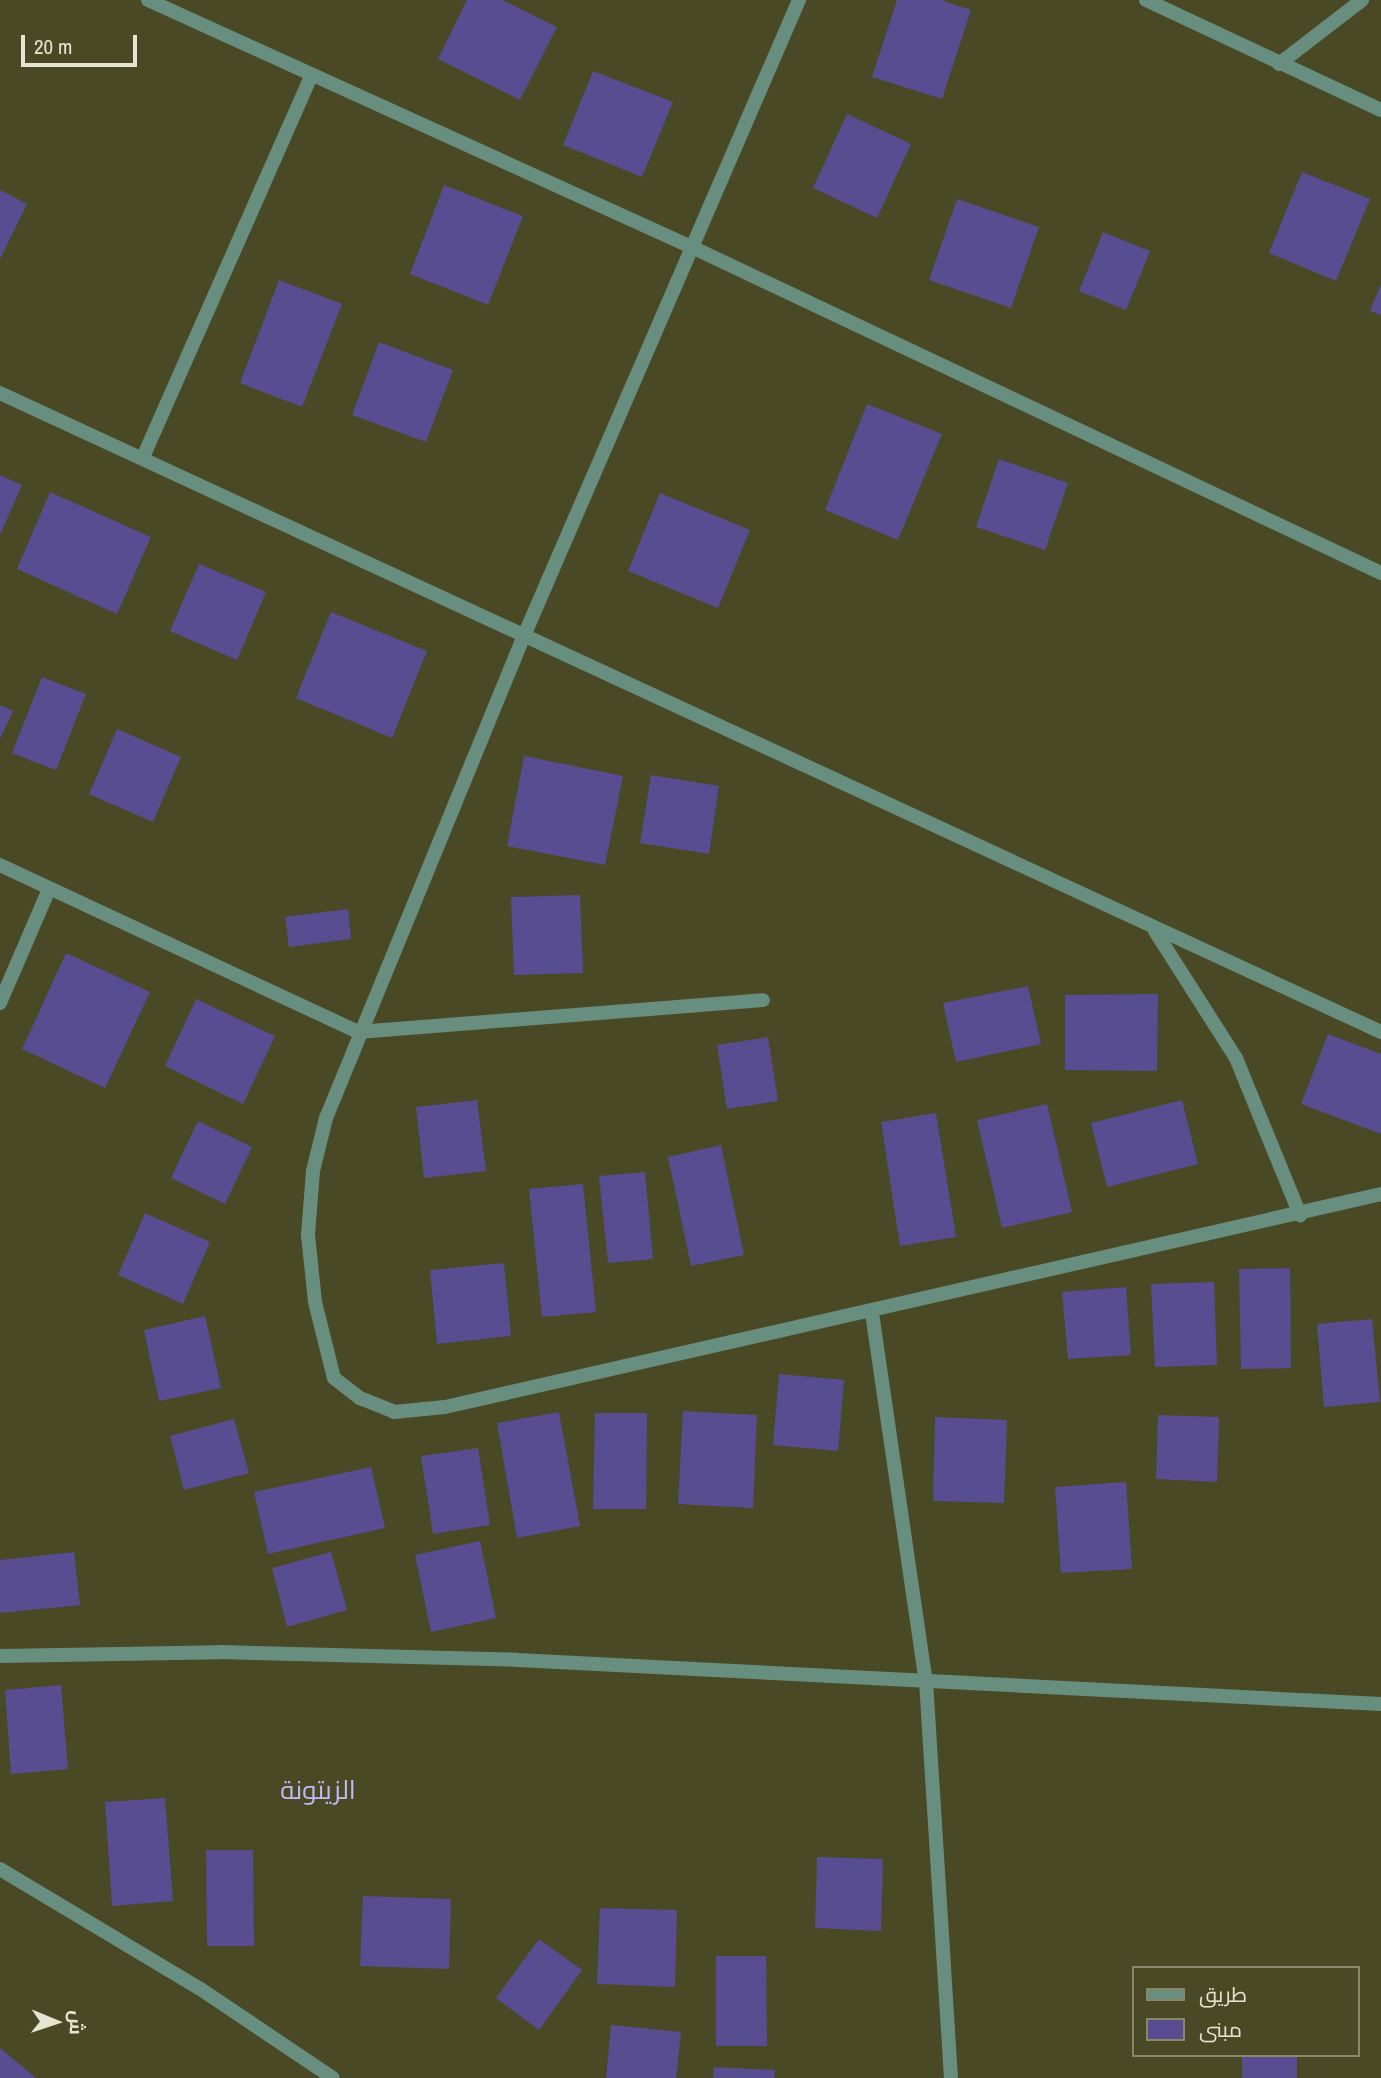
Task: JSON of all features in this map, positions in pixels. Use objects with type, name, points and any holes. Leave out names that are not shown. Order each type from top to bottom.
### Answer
[{"type":"street","points":[[148,0],[696,249],[1381,573]]},
{"type":"street","points":[[799,0],[696,249],[523,638],[358,1032],[313,1171],[308,1235],[315,1303],[334,1378],[360,1398],[394,1412],[445,1408],[872,1313],[1381,1194]]},
{"type":"street","points":[[1146,0],[1381,110]]},
{"type":"street","points":[[1279,64],[1362,0]]},
{"type":"street","points":[[144,455],[312,75]]},
{"type":"street","points":[[0,393],[144,455],[523,638],[1155,931],[1381,1032]]},
{"type":"street","points":[[0,865],[358,1032],[762,1000]]},
{"type":"street","points":[[0,1003],[49,889]]},
{"type":"street","points":[[1155,931],[1236,1058],[1300,1214]]},
{"type":"street","points":[[872,1313],[926,1681],[951,2078]]},
{"type":"street","points":[[0,1656],[287,1654],[926,1681],[1381,1704]]},
{"type":"street","points":[[0,1869],[199,1988],[333,2078]]},
{"type":"building","points":[[467,0],[503,0],[557,27],[520,100],[438,59]]},
{"type":"building","points":[[897,0],[941,0],[971,10],[942,99],[872,77]]},
{"type":"building","points":[[593,71],[673,102],[642,177],[563,145]]},
{"type":"building","points":[[847,114],[911,144],[877,218],[813,188]]},
{"type":"building","points":[[1302,172],[1370,199],[1336,281],[1269,253]]},
{"type":"building","points":[[444,185],[523,216],[488,305],[410,274]]},
{"type":"building","points":[[0,190],[27,204],[0,259]]},
{"type":"building","points":[[957,199],[1039,227],[1011,308],[929,280]]},
{"type":"building","points":[[1103,232],[1150,251],[1126,310],[1079,291]]},
{"type":"building","points":[[279,280],[342,304],[302,407],[240,383]]},
{"type":"building","points":[[1381,284],[1381,315],[1370,311]]},
{"type":"building","points":[[379,342],[453,370],[426,442],[352,415]]},
{"type":"building","points":[[867,404],[942,434],[898,540],[825,510]]},
{"type":"building","points":[[999,459],[1068,483],[1045,550],[976,527]]},
{"type":"building","points":[[0,475],[22,485],[0,535]]},
{"type":"building","points":[[50,492],[151,537],[117,614],[17,569]]},
{"type":"building","points":[[660,493],[750,530],[718,608],[628,571]]},
{"type":"building","points":[[199,564],[266,592],[237,660],[170,631]]},
{"type":"building","points":[[331,612],[427,651],[392,738],[296,698]]},
{"type":"building","points":[[42,677],[86,694],[56,770],[12,753]]},
{"type":"building","points":[[0,705],[13,711],[0,739]]},
{"type":"building","points":[[117,729],[181,757],[153,822],[89,794]]},
{"type":"building","points":[[524,756],[623,776],[605,865],[507,846]]},
{"type":"building","points":[[651,775],[719,786],[709,854],[640,843]]},
{"type":"building","points":[[580,895],[583,973],[514,975],[511,897]]},
{"type":"building","points":[[348,909],[351,939],[289,947],[285,917]]},
{"type":"building","points":[[66,953],[150,992],[105,1088],[22,1049]]},
{"type":"building","points":[[1028,986],[1041,1044],[956,1062],[943,1003]]},
{"type":"building","points":[[1158,994],[1157,1071],[1065,1070],[1065,995]]},
{"type":"building","points":[[196,999],[275,1036],[243,1104],[165,1066]]},
{"type":"building","points":[[1328,1034],[1381,1054],[1381,1134],[1301,1104]]},
{"type":"building","points":[[768,1037],[778,1101],[727,1109],[717,1045]]},
{"type":"building","points":[[477,1100],[486,1171],[424,1178],[416,1107]]},
{"type":"building","points":[[1182,1100],[1198,1164],[1107,1187],[1091,1123]]},
{"type":"building","points":[[1047,1104],[1072,1212],[1002,1228],[977,1120]]},
{"type":"building","points":[[936,1113],[956,1237],[900,1246],[881,1122]]},
{"type":"building","points":[[198,1121],[252,1147],[225,1204],[171,1178]]},
{"type":"building","points":[[721,1145],[744,1255],[691,1266],[668,1157]]},
{"type":"building","points":[[645,1172],[653,1259],[608,1263],[599,1176]]},
{"type":"building","points":[[583,1184],[596,1312],[542,1317],[529,1189]]},
{"type":"building","points":[[145,1213],[210,1242],[183,1304],[118,1275]]},
{"type":"building","points":[[504,1263],[511,1336],[437,1344],[430,1270]]},
{"type":"building","points":[[1290,1268],[1291,1368],[1241,1369],[1239,1269]]},
{"type":"building","points":[[1214,1282],[1217,1365],[1155,1367],[1151,1284]]},
{"type":"building","points":[[1126,1287],[1131,1355],[1068,1359],[1062,1292]]},
{"type":"building","points":[[205,1316],[221,1388],[159,1401],[144,1330]]},
{"type":"building","points":[[1372,1319],[1380,1402],[1324,1407],[1317,1324]]},
{"type":"building","points":[[779,1374],[844,1380],[838,1451],[773,1445]]},
{"type":"building","points":[[683,1411],[757,1415],[753,1508],[678,1504]]},
{"type":"building","points":[[559,1412],[580,1526],[517,1538],[497,1423]]},
{"type":"building","points":[[595,1413],[647,1413],[646,1509],[593,1509]]},
{"type":"building","points":[[1158,1415],[1219,1417],[1217,1482],[1156,1479]]},
{"type":"building","points":[[935,1417],[1007,1420],[1004,1503],[933,1501]]},
{"type":"building","points":[[234,1419],[249,1473],[184,1490],[170,1436]]},
{"type":"building","points":[[478,1448],[490,1525],[433,1534],[421,1456]]},
{"type":"building","points":[[371,1467],[385,1528],[268,1554],[254,1492]]},
{"type":"building","points":[[1126,1482],[1132,1569],[1061,1573],[1055,1487]]},
{"type":"building","points":[[480,1541],[496,1618],[431,1632],[415,1555]]},
{"type":"building","points":[[74,1552],[80,1605],[0,1613],[0,1560]]},
{"type":"building","points":[[331,1552],[347,1610],[287,1627],[272,1568]]},
{"type":"building","points":[[61,1685],[68,1769],[11,1774],[5,1690]]},
{"type":"building","points":[[165,1798],[173,1901],[112,1906],[105,1802]]},
{"type":"building","points":[[206,1850],[253,1850],[254,1946],[207,1946]]},
{"type":"building","points":[[817,1857],[883,1859],[881,1931],[815,1928]]},
{"type":"building","points":[[363,1896],[451,1899],[449,1969],[360,1966]]},
{"type":"building","points":[[600,1908],[677,1910],[675,1987],[597,1984]]},
{"type":"building","points":[[539,1939],[582,1970],[539,2030],[496,1998]]},
{"type":"building","points":[[716,1956],[766,1956],[767,2046],[716,2046]]},
{"type":"building","points":[[611,2025],[681,2032],[676,2078],[606,2078]]},
{"type":"building","points":[[0,2048],[36,2078],[0,2078]]},
{"type":"building","points":[[1242,2057],[1297,2057],[1297,2078],[1242,2078]]},
{"type":"building","points":[[714,2067],[775,2070],[774,2078],[713,2078]]},
{"type":"district","name":"الزيتونة","points":[[318,1790]]}]
